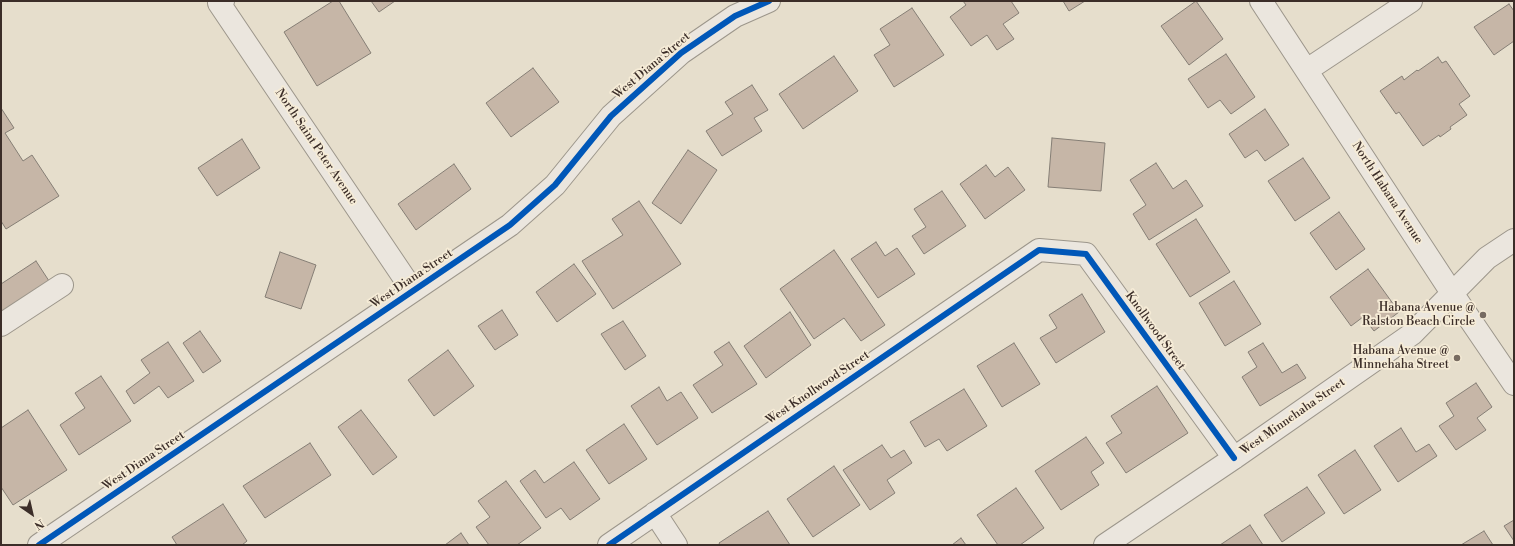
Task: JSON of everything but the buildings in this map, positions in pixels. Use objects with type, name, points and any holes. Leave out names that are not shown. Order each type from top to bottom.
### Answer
[{"type":"street","name":"West Diana Street","points":[[40,545],[510,225],[555,185],[610,116],[680,53],[735,16],[769,1]]},
{"type":"street","name":"North Habana Avenue","points":[[1261,1],[1452,293],[1514,384]]},
{"type":"street","points":[[1307,70],[1411,1]]},
{"type":"street","name":"North Saint Peter Avenue","points":[[221,2],[414,291]]},
{"type":"street","name":"West Minnehaha Street","points":[[1105,545],[1234,458],[1412,334],[1487,258],[1514,240]]},
{"type":"street","name":"Knollwood Street","points":[[1039,250],[1086,254],[1234,458]]},
{"type":"street","name":"West Knollwood Street","points":[[609,545],[1039,250]]},
{"type":"street","points":[[1,326],[62,285]]},
{"type":"street","points":[[655,513],[676,545]]},
{"type":"cycle path","points":[[39,545],[510,225],[555,185],[611,116],[681,53],[735,16],[769,1]]},
{"type":"cycle path","points":[[609,545],[1039,250],[1086,254],[1234,458]]},
{"type":"place","name":"Habana Avenue @ Ralston Beach Circle","points":[[1483,315]]},
{"type":"place","name":"Habana Avenue @ Minnehaha Street","points":[[1457,358]]}]
